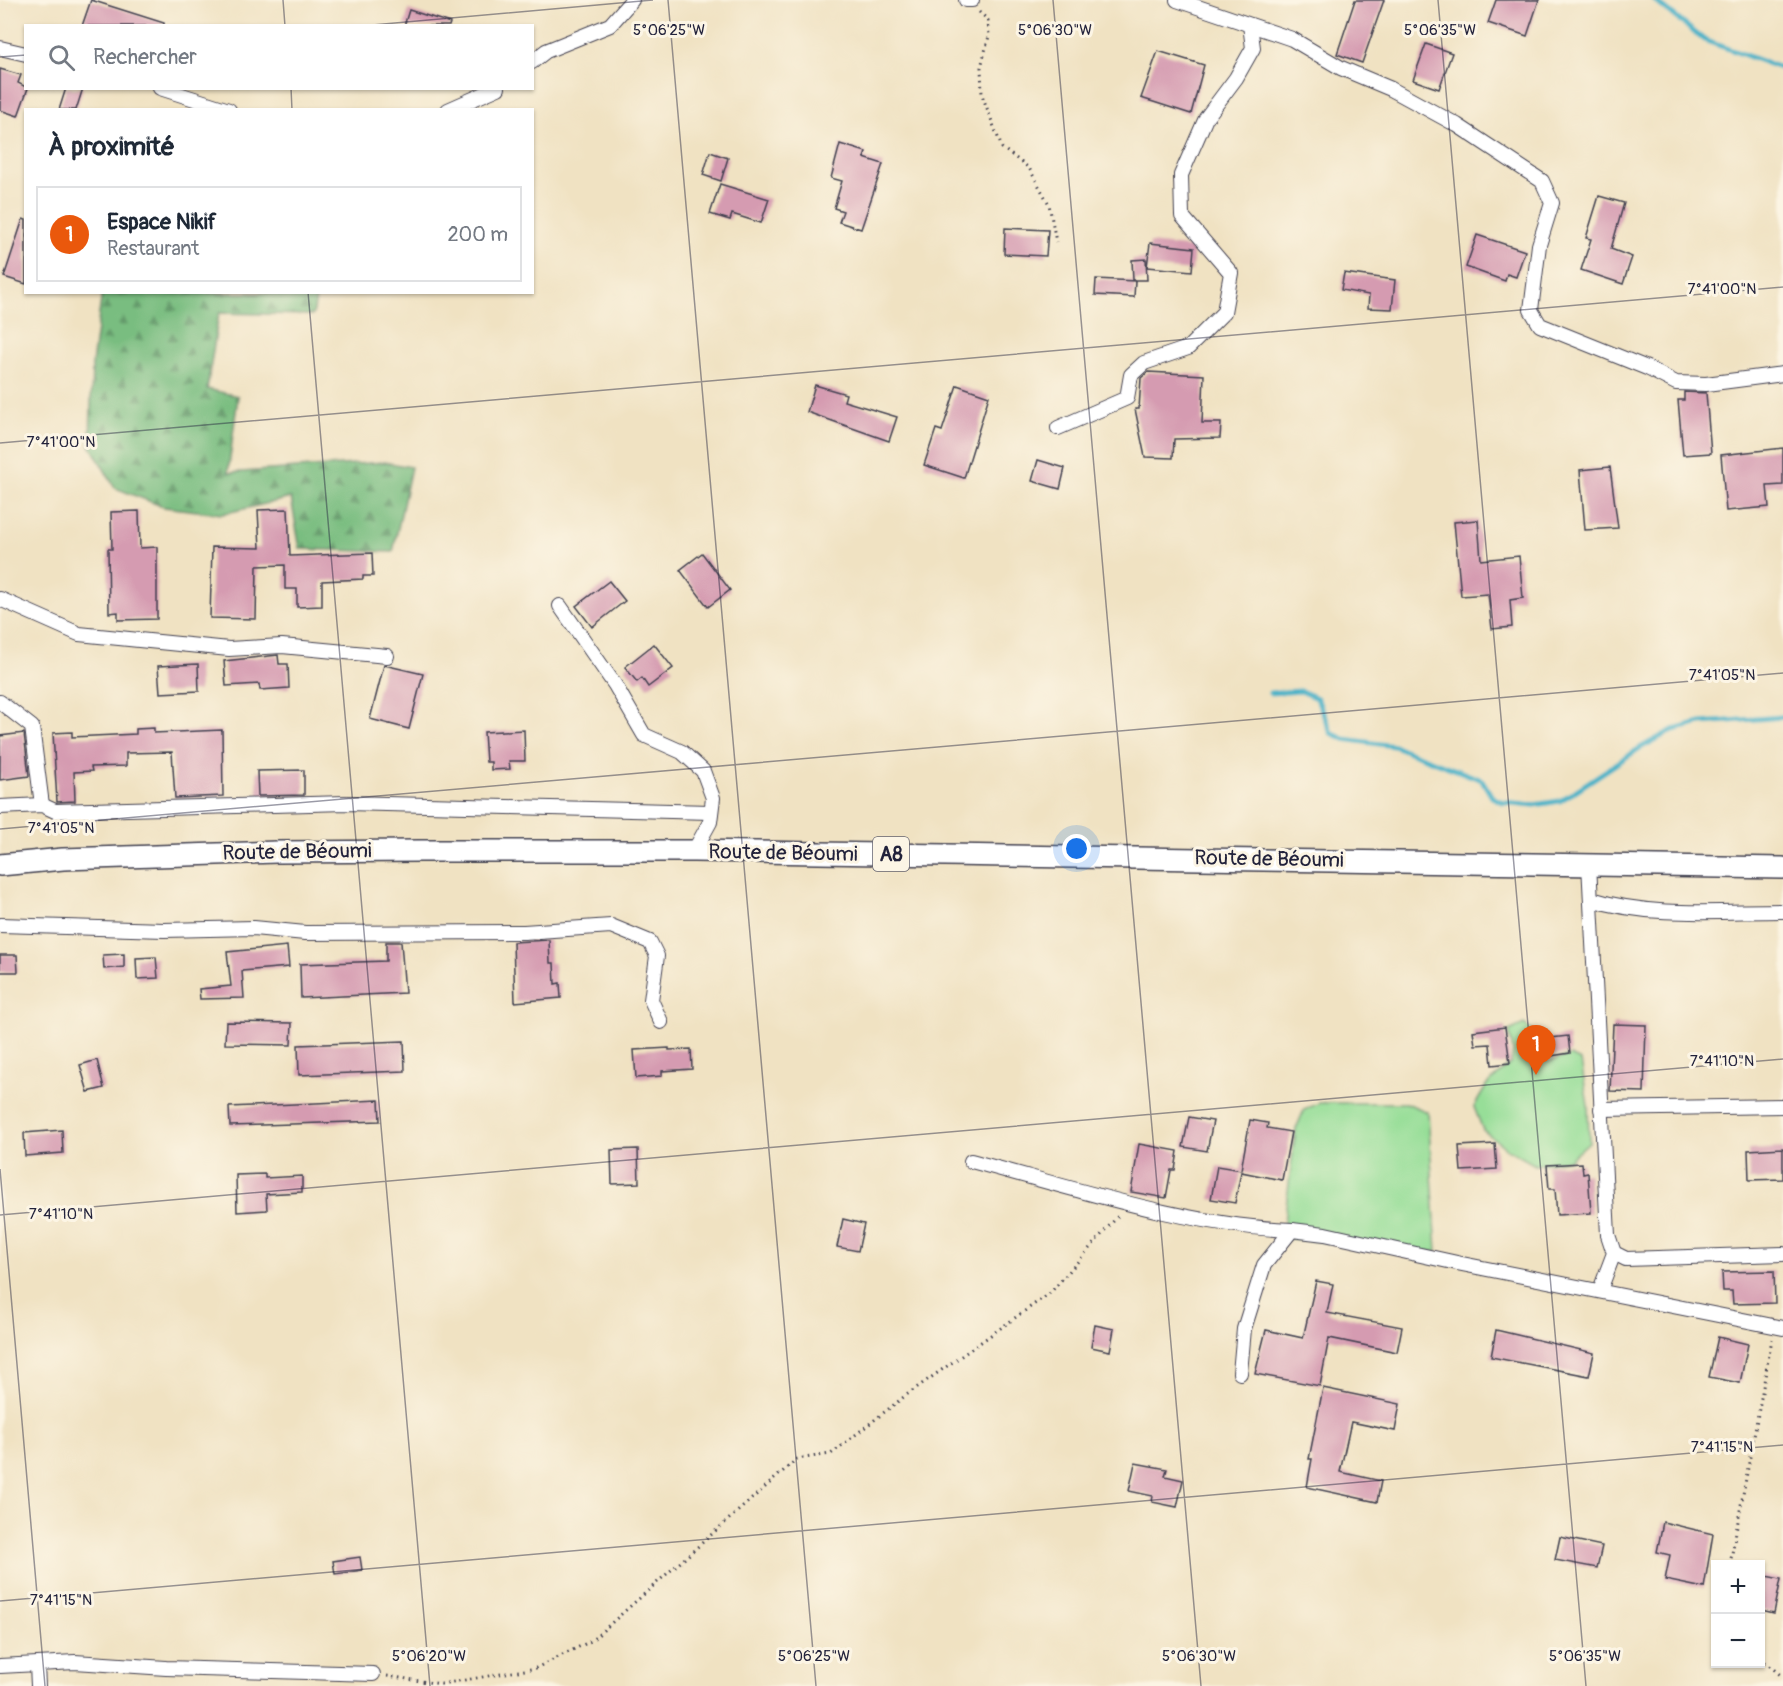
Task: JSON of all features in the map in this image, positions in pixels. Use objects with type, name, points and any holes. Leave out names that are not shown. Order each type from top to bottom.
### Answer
[{"type":"main road","name":"Route de Béoumi","points":[[0,865],[63,859],[277,852],[694,851],[1783,868]]},
{"type":"street","points":[[534,60],[546,51],[610,25],[632,0]]},
{"type":"street","points":[[966,0],[972,0]]},
{"type":"street","points":[[1178,0],[1292,39],[1341,68],[1391,89],[1457,126],[1542,181],[1552,203],[1539,245],[1531,310],[1540,325],[1647,368],[1676,383],[1706,384],[1783,374]]},
{"type":"street","points":[[1058,428],[1127,398],[1131,375],[1144,363],[1188,348],[1224,312],[1231,273],[1182,216],[1181,175],[1206,118],[1236,78],[1252,48],[1250,25]]},
{"type":"street","points":[[0,48],[24,54]]},
{"type":"street","points":[[166,90],[223,108]]},
{"type":"street","points":[[453,108],[493,90]]},
{"type":"street","points":[[0,599],[80,634],[230,649],[282,646],[387,656]]},
{"type":"street","points":[[560,606],[615,685],[644,735],[682,752],[704,771],[713,798],[710,822],[694,851]]},
{"type":"street","points":[[0,702],[32,728],[42,805]]},
{"type":"street","points":[[0,807],[42,805],[55,811],[346,803],[711,812]]},
{"type":"street","points":[[1589,864],[1608,1235],[1614,1253],[1600,1290]]},
{"type":"street","points":[[1591,898],[1618,907],[1704,911],[1783,911]]},
{"type":"street","points":[[0,925],[164,930],[254,928],[305,933],[524,932],[611,926],[650,942],[657,956],[651,1000],[661,1022]]},
{"type":"street","points":[[1601,1109],[1783,1106]]},
{"type":"street","points":[[971,1161],[1189,1216],[1270,1230],[1325,1234],[1457,1263],[1779,1327]]},
{"type":"street","points":[[1240,1373],[1244,1329],[1264,1265],[1292,1230]]},
{"type":"street","points":[[1614,1253],[1626,1259],[1783,1254]]},
{"type":"street","points":[[0,1666],[75,1662],[166,1668],[373,1674]]},
{"type":"street","points":[[37,1665],[38,1686]]},
{"type":"path","points":[[966,0],[988,20],[988,36],[981,67],[982,95],[1002,148],[1029,168],[1049,204],[1056,242]]},
{"type":"path","points":[[373,1674],[441,1684],[536,1668],[591,1641],[797,1459],[831,1454],[940,1370],[1050,1293],[1130,1202]]},
{"type":"path","points":[[1731,1560],[1779,1327]]},
{"type":"path","points":[[1765,1661],[1783,1677]]},
{"type":"green space","points":[[102,294],[317,294],[313,315],[219,313],[207,389],[238,396],[228,473],[385,462],[411,467],[393,552],[300,549],[291,498],[222,514],[164,507],[115,488],[90,445],[92,364]]},
{"type":"green space","points":[[1524,1024],[1536,1033],[1541,1054],[1548,1062],[1570,1056],[1581,1061],[1588,1106],[1589,1142],[1570,1159],[1535,1165],[1507,1149],[1483,1130],[1474,1107],[1487,1085],[1511,1063],[1513,1051],[1509,1031]]},
{"type":"green space","points":[[1319,1103],[1406,1103],[1428,1112],[1437,1252],[1282,1238],[1296,1129],[1304,1110]]},
{"type":"building","points":[[91,0],[164,23],[164,24],[83,24]]},
{"type":"building","points":[[1355,0],[1384,0],[1362,63],[1337,54]]},
{"type":"building","points":[[1496,0],[1539,0],[1527,36],[1488,23]]},
{"type":"building","points":[[409,10],[450,23],[450,24],[405,24]]},
{"type":"building","points":[[1426,44],[1452,53],[1439,89],[1413,80]]},
{"type":"building","points":[[1158,51],[1204,65],[1191,114],[1141,98]]},
{"type":"building","points":[[0,69],[21,75],[18,83],[24,86],[24,90],[27,90],[18,116],[0,110]]},
{"type":"building","points":[[65,90],[82,90],[77,108],[60,108]]},
{"type":"building","points":[[840,144],[866,152],[864,158],[883,164],[861,229],[839,222],[843,211],[834,208],[842,181],[831,178]]},
{"type":"building","points":[[710,152],[728,158],[721,181],[703,175]]},
{"type":"building","points":[[720,184],[769,199],[761,223],[732,214],[730,220],[710,214]]},
{"type":"building","points":[[1599,196],[1624,203],[1611,249],[1632,257],[1623,284],[1581,270],[1591,239],[1586,238]]},
{"type":"building","points":[[23,219],[24,219],[24,283],[4,277]]},
{"type":"building","points":[[1005,228],[1048,230],[1046,256],[1004,254]]},
{"type":"building","points":[[1477,235],[1525,251],[1516,277],[1507,274],[1505,281],[1466,267]]},
{"type":"building","points":[[1150,243],[1194,248],[1192,271],[1147,267]]},
{"type":"building","points":[[1146,259],[1147,280],[1133,280],[1132,260]]},
{"type":"building","points":[[1344,273],[1395,280],[1392,309],[1368,308],[1369,295],[1341,290]]},
{"type":"building","points":[[1096,279],[1135,281],[1134,297],[1095,295]]},
{"type":"building","points":[[1148,372],[1204,375],[1202,423],[1221,423],[1220,438],[1174,439],[1173,458],[1145,457],[1135,409],[1139,409],[1141,378]]},
{"type":"building","points":[[815,385],[846,394],[844,401],[897,417],[889,441],[807,412]]},
{"type":"building","points":[[957,385],[989,396],[964,478],[924,465],[936,429],[942,431]]},
{"type":"building","points":[[1684,392],[1706,393],[1711,453],[1683,455],[1678,400],[1684,400]]},
{"type":"building","points":[[1783,448],[1783,485],[1767,486],[1769,507],[1726,511],[1721,455]]},
{"type":"building","points":[[1038,460],[1065,468],[1060,489],[1032,481]]},
{"type":"building","points":[[1610,467],[1618,528],[1585,530],[1580,470]]},
{"type":"building","points":[[288,509],[290,556],[372,553],[373,576],[363,576],[363,579],[322,581],[322,606],[297,607],[297,589],[285,589],[285,565],[257,566],[256,619],[210,618],[212,547],[260,548],[258,510]]},
{"type":"building","points":[[139,511],[140,548],[157,547],[157,619],[118,620],[118,612],[109,613],[108,549],[112,549],[111,512]]},
{"type":"building","points":[[1478,520],[1481,560],[1519,556],[1523,598],[1510,600],[1512,627],[1492,629],[1488,594],[1461,596],[1454,522]]},
{"type":"building","points":[[702,553],[730,590],[708,607],[680,570]]},
{"type":"building","points":[[609,581],[625,601],[592,627],[576,606]]},
{"type":"building","points":[[654,644],[673,668],[648,687],[642,678],[637,682],[625,667]]},
{"type":"building","points":[[278,655],[279,664],[288,664],[289,688],[260,690],[259,684],[226,686],[224,661]]},
{"type":"building","points":[[198,664],[199,691],[160,693],[158,666]]},
{"type":"building","points":[[384,665],[423,674],[409,729],[370,719]]},
{"type":"building","points":[[154,728],[154,733],[222,730],[223,796],[175,798],[172,752],[126,753],[126,766],[91,767],[92,771],[74,772],[75,801],[57,802],[53,733],[72,732],[72,737],[136,734],[136,729]]},
{"type":"building","points":[[524,730],[525,761],[509,761],[510,769],[491,770],[491,762],[486,762],[484,732]]},
{"type":"building","points":[[24,733],[29,776],[0,780],[0,736]]},
{"type":"building","points":[[304,770],[304,795],[258,796],[257,771]]},
{"type":"building","points":[[549,940],[550,963],[554,963],[555,984],[560,983],[561,998],[515,1002],[513,942]]},
{"type":"building","points":[[386,942],[401,942],[405,993],[301,998],[300,964],[386,961]]},
{"type":"building","points":[[287,946],[289,967],[242,971],[244,998],[200,999],[199,989],[231,986],[227,952]]},
{"type":"building","points":[[124,954],[124,967],[104,969],[103,955]]},
{"type":"building","points":[[0,955],[17,955],[18,972],[0,972]]},
{"type":"building","points":[[156,957],[158,978],[137,979],[136,958]]},
{"type":"building","points":[[226,1022],[292,1023],[291,1045],[225,1044]]},
{"type":"building","points":[[1613,1024],[1646,1025],[1644,1092],[1610,1091]]},
{"type":"building","points":[[1505,1027],[1510,1063],[1492,1065],[1490,1044],[1475,1045],[1473,1031]]},
{"type":"building","points":[[1568,1036],[1570,1053],[1545,1057],[1542,1039]]},
{"type":"building","points":[[404,1041],[405,1071],[299,1075],[298,1045]]},
{"type":"building","points":[[669,1048],[669,1050],[691,1049],[692,1069],[662,1071],[662,1076],[636,1078],[634,1050]]},
{"type":"building","points":[[97,1060],[104,1088],[88,1092],[80,1065]]},
{"type":"building","points":[[379,1100],[380,1121],[230,1126],[229,1107]]},
{"type":"building","points":[[1189,1117],[1213,1121],[1207,1151],[1183,1147]]},
{"type":"building","points":[[1250,1120],[1268,1123],[1267,1128],[1291,1132],[1282,1180],[1241,1172],[1235,1203],[1211,1199],[1217,1166],[1241,1170]]},
{"type":"building","points":[[62,1130],[63,1153],[25,1156],[24,1133]]},
{"type":"building","points":[[1139,1144],[1178,1151],[1175,1170],[1171,1170],[1166,1198],[1131,1192]]},
{"type":"building","points":[[1495,1144],[1497,1169],[1461,1171],[1459,1146]]},
{"type":"building","points":[[1783,1148],[1783,1179],[1749,1180],[1748,1150]]},
{"type":"building","points":[[638,1149],[639,1183],[612,1184],[611,1150]]},
{"type":"building","points":[[1582,1163],[1583,1174],[1588,1173],[1591,1213],[1557,1215],[1555,1189],[1549,1189],[1547,1165]]},
{"type":"building","points":[[265,1174],[265,1178],[302,1176],[302,1192],[266,1194],[267,1210],[237,1212],[236,1175]]},
{"type":"building","points":[[843,1219],[864,1224],[858,1251],[837,1247]]},
{"type":"building","points":[[1774,1271],[1775,1303],[1733,1304],[1732,1291],[1723,1291],[1722,1272]]},
{"type":"building","points":[[1316,1281],[1333,1284],[1327,1313],[1402,1327],[1397,1352],[1329,1338],[1320,1386],[1255,1374],[1266,1330],[1303,1338]]},
{"type":"building","points":[[1095,1325],[1114,1329],[1110,1351],[1091,1347]]},
{"type":"building","points":[[1496,1330],[1594,1353],[1589,1376],[1491,1357]]},
{"type":"building","points":[[1718,1337],[1748,1344],[1740,1383],[1709,1377]]},
{"type":"building","points":[[1323,1388],[1400,1404],[1395,1431],[1351,1422],[1340,1472],[1381,1481],[1377,1502],[1307,1487],[1312,1459],[1309,1459]]},
{"type":"building","points":[[1135,1463],[1167,1469],[1165,1476],[1183,1480],[1177,1507],[1152,1502],[1153,1496],[1129,1491]]},
{"type":"building","points":[[1663,1522],[1713,1534],[1704,1588],[1665,1580],[1670,1555],[1657,1552]]},
{"type":"building","points":[[1560,1537],[1602,1546],[1597,1568],[1555,1560]]},
{"type":"building","points":[[360,1557],[362,1570],[335,1574],[333,1561]]},
{"type":"building","points":[[1765,1576],[1781,1579],[1774,1613],[1765,1611]]},
{"type":"waterway","points":[[1654,0],[1704,40],[1783,69]]},
{"type":"waterway","points":[[1270,693],[1301,691],[1317,698],[1331,733],[1344,739],[1394,746],[1482,780],[1492,797],[1503,802],[1534,805],[1560,801],[1640,748],[1673,730],[1701,723],[1783,717]]},
{"type":"place","name":"Espace Nikif","points":[[1536,1075]]}]
